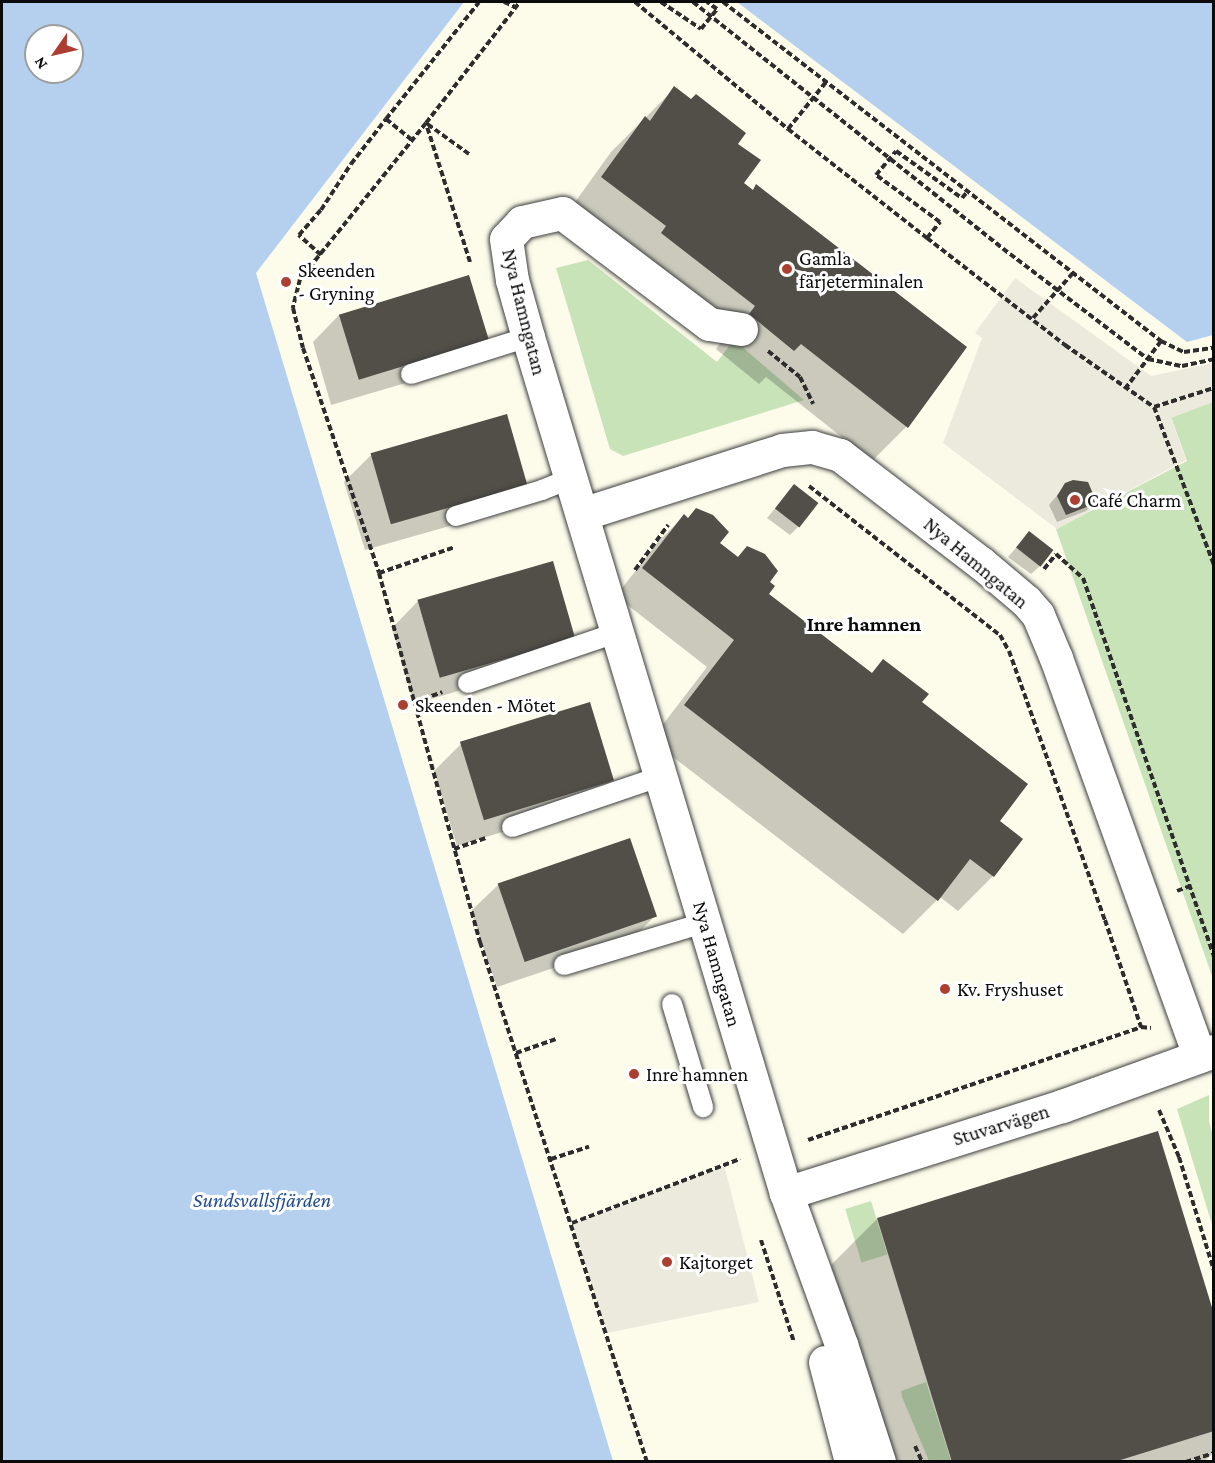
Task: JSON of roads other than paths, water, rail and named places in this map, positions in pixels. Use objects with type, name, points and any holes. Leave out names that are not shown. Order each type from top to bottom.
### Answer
[{"type":"street","name":"Nya Hamngatan","points":[[741,329],[709,324],[562,213],[522,222],[506,239],[512,280],[528,337],[572,478],[659,777],[706,922],[772,1149],[879,1461]]},
{"type":"street","name":"Nya Hamngatan","points":[[582,514],[782,450],[812,447],[840,455],[990,570],[1026,601],[1038,615],[1056,658],[1185,1021],[1206,1054]]},
{"type":"street","name":"Stuvarvägen","points":[[786,1193],[1062,1106],[1206,1054]]},
{"type":"street","name":"Nya Hamngatan","points":[[826,1309],[825,1358],[851,1461]]},
{"type":"lane","points":[[411,374],[528,337]]},
{"type":"lane","points":[[456,516],[543,490],[572,478]]},
{"type":"lane","points":[[460,686],[616,633]]},
{"type":"lane","points":[[504,831],[659,777]]},
{"type":"lane","points":[[564,966],[706,922]]},
{"type":"lane","points":[[672,1004],[703,1107]]},
{"type":"water","name":"Sundsvallsfjärden","points":[[2,2],[464,2],[256,273],[613,1461],[2,1461]]},
{"type":"water","points":[[737,2],[1213,2],[1213,335],[1187,342]]},
{"type":"place","name":"Gamla färjeterminalen","points":[[787,269]]},
{"type":"place","name":"Skeenden - Gryning","points":[[286,282]]},
{"type":"place","name":"Café Charm","points":[[1075,500]]},
{"type":"place","name":"Skeenden - Mötet","points":[[403,705]]},
{"type":"place","name":"Kv. Fryshuset","points":[[945,989]]},
{"type":"place","name":"Inre hamnen","points":[[634,1074]]},
{"type":"place","name":"Kajtorget","points":[[667,1262]]},
{"type":"district","name":"Inre hamnen","points":[[864,624]]}]
